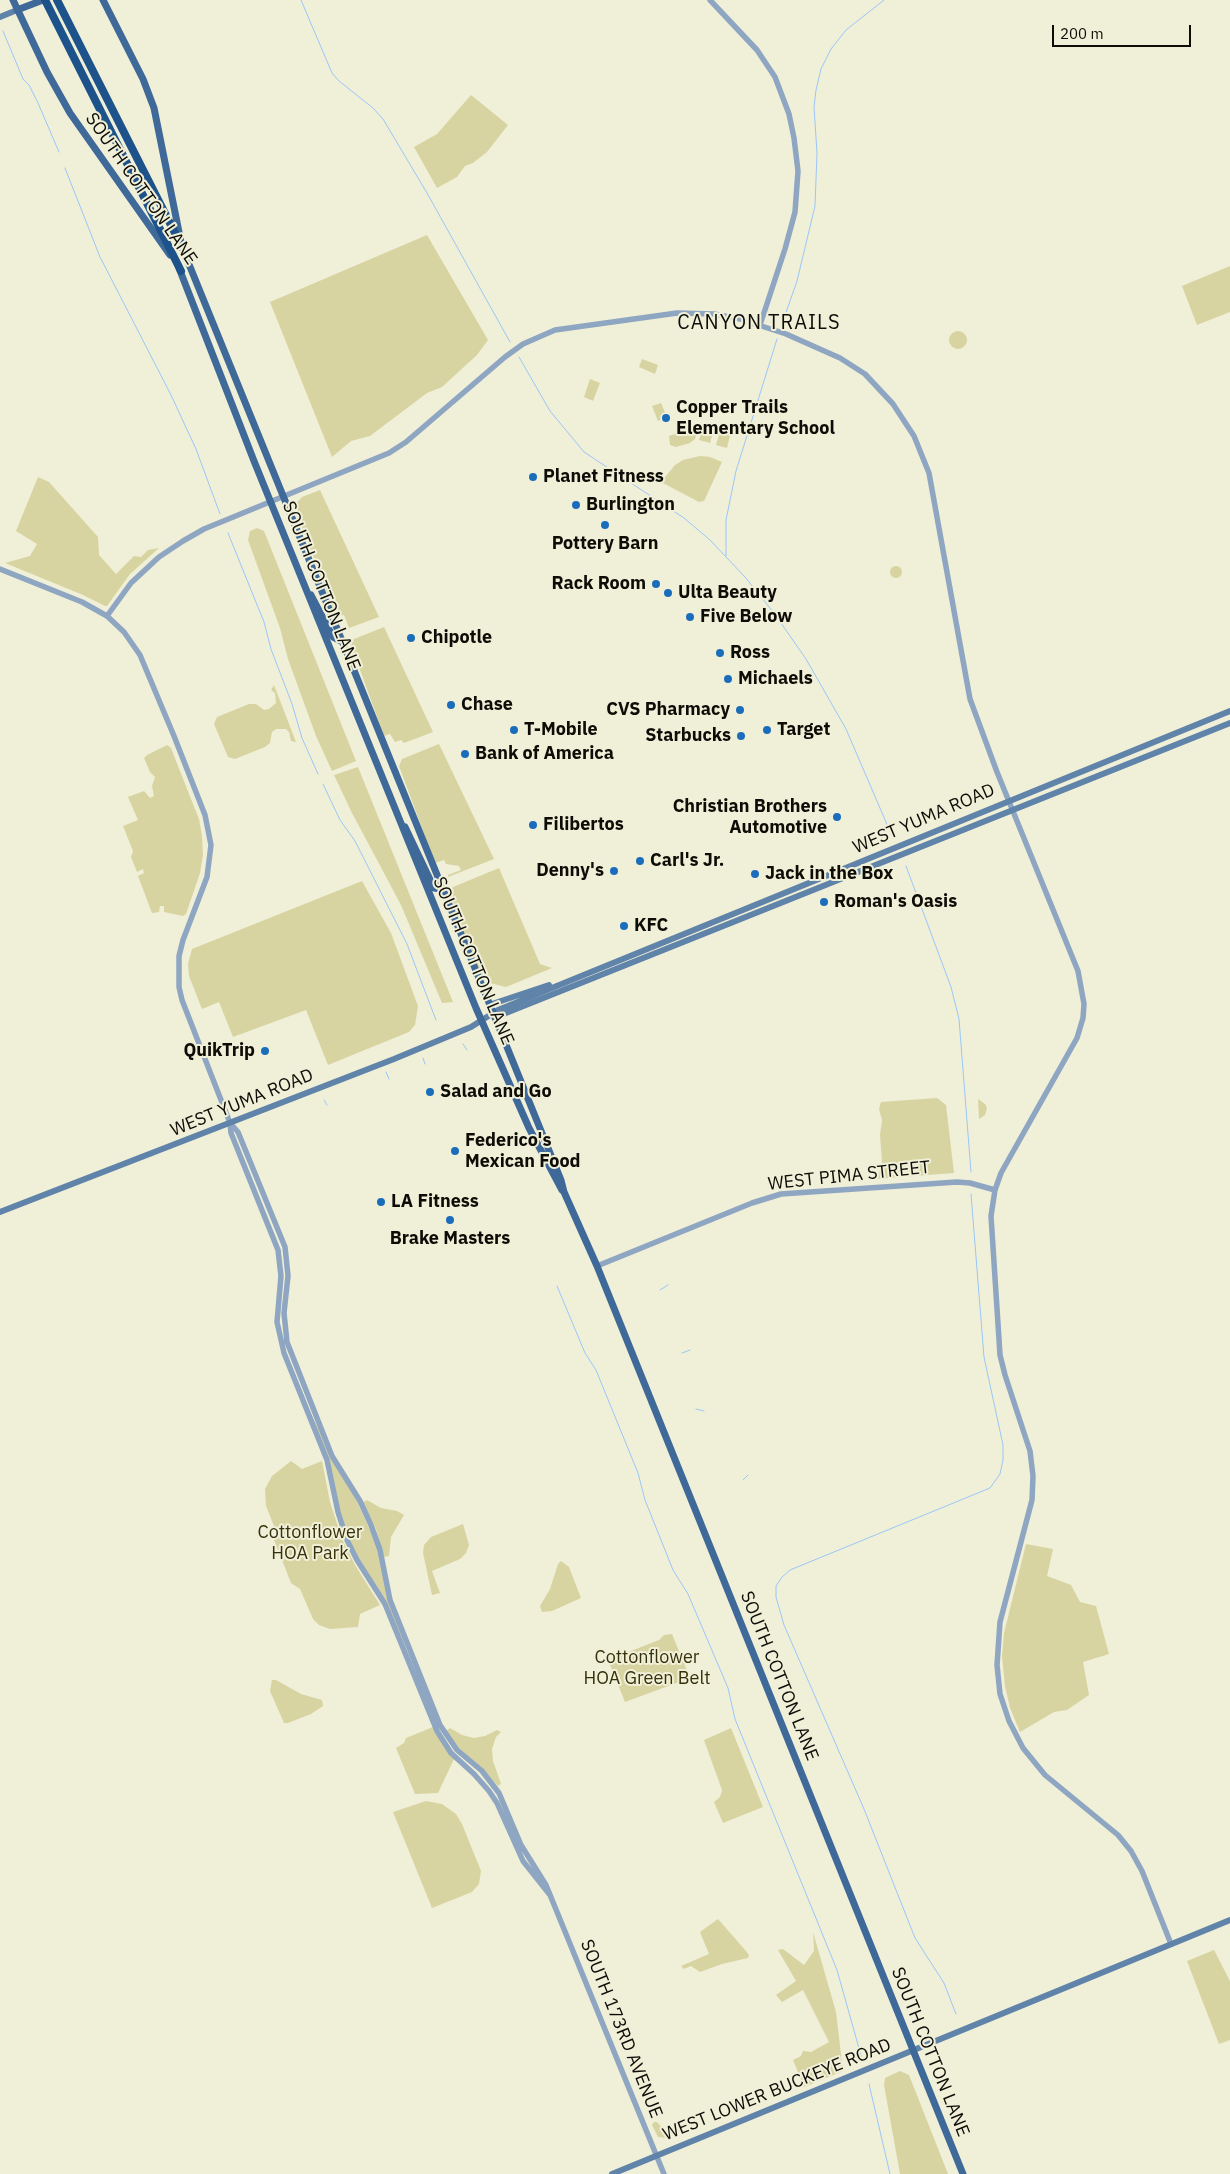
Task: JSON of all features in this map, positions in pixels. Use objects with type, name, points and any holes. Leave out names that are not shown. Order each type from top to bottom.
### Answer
[{"type":"highway","points":[[44,0],[181,270]]},
{"type":"highway","points":[[58,2],[182,248]]},
{"type":"main road","name":"SOUTH COTTON LANE","points":[[12,0],[47,72],[70,113],[181,270],[304,585],[481,1021],[521,1111],[557,1183],[564,1192]]},
{"type":"main road","points":[[0,17],[44,0]]},
{"type":"main road","name":"SOUTH COTTON LANE","points":[[103,0],[143,79],[154,108],[182,248],[564,1192],[597,1266],[963,2174]]},
{"type":"main road","points":[[304,585],[317,602],[333,637],[341,641]]},
{"type":"main road","name":"WEST YUMA ROAD","points":[[0,1212],[369,1069],[481,1021],[498,1010],[552,987],[1230,711]]},
{"type":"main road","name":"WEST YUMA ROAD","points":[[493,1014],[501,1016],[1230,723]]},
{"type":"main road","points":[[376,762],[388,757]]},
{"type":"main road","points":[[398,816],[410,834],[434,888],[442,889]]},
{"type":"main road","points":[[833,882],[837,877],[876,861],[878,855]]},
{"type":"main road","points":[[584,982],[602,972],[659,949],[661,943]]},
{"type":"main road","points":[[489,1005],[548,985],[552,987]]},
{"type":"main road","points":[[521,1111],[528,1113],[547,1146]]},
{"type":"main road","name":"WEST LOWER BUCKEYE ROAD","points":[[612,2174],[1230,1920]]},
{"type":"street","points":[[710,0],[741,31],[764,60],[782,93],[792,124],[798,171],[795,212],[760,324]]},
{"type":"street","points":[[107,616],[131,583],[158,558],[204,529],[378,459],[400,446],[515,350],[535,338],[555,330],[677,313],[714,314],[760,324],[826,351],[865,374],[893,404],[914,436],[930,481],[968,692],[982,733],[1078,971],[1082,990],[1083,1011],[1078,1038],[1016,1145],[995,1190],[991,1216],[1000,1355],[1030,1451],[1033,1476],[1032,1500],[1000,1622],[997,1665],[1000,1694],[1015,1734],[1027,1754],[1045,1775],[1118,1834],[1131,1851],[1142,1871],[1171,1944]]},
{"type":"street","name":"SOUTH 173RD AVENUE","points":[[0,569],[82,602],[107,616],[124,632],[140,655],[199,797],[209,828],[211,845],[209,868],[183,940],[179,956],[179,987],[182,1000],[230,1123],[231,1133],[278,1250],[281,1276],[277,1322],[282,1347],[326,1460],[338,1512],[347,1540],[383,1600],[440,1736],[451,1753],[489,1791],[497,1803],[523,1861],[550,1895]]},
{"type":"street","name":"SOUTH 173RD AVENUE","points":[[230,1123],[238,1132],[284,1246],[288,1276],[284,1313],[287,1342],[332,1456],[360,1501],[371,1525],[380,1550],[390,1600],[440,1725],[457,1750],[482,1771],[499,1793],[521,1845],[550,1895],[664,2174]]},
{"type":"street","name":"WEST PIMA STREET","points":[[597,1266],[772,1196],[912,1184],[965,1182],[995,1190]]},
{"type":"green space","points":[[471,95],[508,125],[487,152],[473,163],[465,166],[457,177],[437,188],[414,147],[437,134]]},
{"type":"green space","points":[[427,235],[488,340],[477,355],[442,387],[427,393],[370,436],[351,441],[332,457],[270,302]]},
{"type":"green space","points":[[1230,266],[1230,312],[1197,325],[1182,286]]},
{"type":"green space","points":[[958,331],[964,334],[967,340],[964,346],[958,349],[952,346],[949,340],[952,334]]},
{"type":"green space","points":[[642,359],[658,365],[655,374],[639,367]]},
{"type":"green space","points":[[590,379],[600,383],[593,401],[584,397]]},
{"type":"green space","points":[[661,403],[667,417],[658,421],[652,406]]},
{"type":"green space","points":[[704,423],[715,426],[710,443],[699,440]]},
{"type":"green space","points":[[721,428],[731,431],[727,448],[716,445]]},
{"type":"green space","points":[[684,431],[685,433],[697,433],[695,439],[690,443],[676,447],[670,445],[669,436]]},
{"type":"green space","points":[[700,456],[710,457],[722,462],[704,501],[699,502],[661,482],[675,465],[683,460]]},
{"type":"green space","points":[[38,477],[49,482],[98,537],[99,555],[116,574],[134,556],[141,557],[148,550],[159,548],[130,574],[107,606],[5,563],[30,556],[37,544],[16,531]]},
{"type":"green space","points":[[320,490],[379,617],[349,628],[344,615],[336,616],[294,506],[302,497]]},
{"type":"green space","points":[[257,528],[264,531],[356,761],[332,771],[316,736],[288,659],[280,628],[248,540],[250,531]]},
{"type":"green space","points":[[894,566],[898,566],[902,572],[898,578],[894,578],[890,574],[890,570]]},
{"type":"green space","points":[[384,627],[433,732],[404,743],[401,740],[395,742],[390,734],[384,736],[351,645],[354,639]]},
{"type":"green space","points":[[274,685],[296,742],[291,741],[289,732],[286,729],[276,729],[272,732],[270,743],[265,747],[235,759],[228,757],[214,724],[217,717],[249,704],[256,704],[264,710],[269,709],[276,703],[275,693],[271,690]]},
{"type":"green space","points":[[439,744],[494,859],[448,877],[448,875],[461,870],[459,866],[446,864],[444,860],[435,863],[399,766],[402,759]]},
{"type":"green space","points":[[167,745],[171,748],[199,819],[202,836],[203,855],[200,873],[186,914],[183,916],[164,912],[164,906],[160,906],[159,912],[152,913],[138,876],[144,873],[143,869],[137,872],[131,857],[133,851],[123,826],[138,820],[128,797],[144,791],[150,798],[154,796],[152,786],[155,777],[150,772],[144,758]]},
{"type":"green space","points":[[358,767],[453,1002],[442,1003],[401,905],[334,775]]},
{"type":"green space","points":[[499,868],[540,964],[552,968],[506,987],[490,983],[480,975],[450,894],[453,887]]},
{"type":"green space","points":[[362,881],[391,933],[418,1006],[415,1025],[409,1032],[328,1065],[306,1010],[233,1037],[219,1002],[202,1009],[189,976],[188,964],[192,949]]},
{"type":"green space","points":[[937,1098],[946,1105],[954,1173],[876,1179],[882,1163],[880,1135],[882,1120],[879,1109],[881,1102]]},
{"type":"green space","points":[[978,1099],[987,1108],[985,1115],[979,1119]]},
{"type":"green space","points":[[311,1414],[353,1493],[375,1541],[406,1647],[349,1539]]},
{"type":"green space","name":"Cottonflower HOA Park","points":[[291,1461],[302,1469],[322,1461],[330,1502],[342,1539],[355,1565],[380,1605],[360,1614],[358,1627],[330,1629],[319,1625],[313,1619],[300,1589],[291,1583],[274,1540],[276,1531],[266,1506],[265,1489],[272,1476]]},
{"type":"green space","points":[[367,1500],[381,1508],[397,1511],[404,1515],[391,1537],[389,1556],[384,1557],[376,1529],[363,1502]]},
{"type":"green space","points":[[463,1524],[469,1545],[466,1553],[460,1559],[432,1571],[440,1593],[432,1595],[423,1553],[424,1545],[431,1537]]},
{"type":"green space","points":[[1026,1544],[1053,1549],[1047,1576],[1071,1585],[1080,1602],[1096,1606],[1109,1654],[1083,1662],[1089,1695],[1067,1710],[1054,1712],[1020,1732],[1010,1708],[1005,1686],[1002,1656],[1004,1633]]},
{"type":"green space","points":[[561,1561],[569,1567],[581,1598],[552,1611],[542,1612],[540,1606],[550,1589],[558,1564]]},
{"type":"green space","name":"Cottonflower HOA Green Belt","points":[[672,1634],[688,1673],[682,1681],[625,1702],[608,1660],[659,1640],[664,1635]]},
{"type":"green space","points":[[272,1680],[276,1680],[301,1694],[322,1700],[323,1706],[311,1714],[284,1723],[270,1691]]},
{"type":"green space","points":[[433,1727],[454,1759],[438,1793],[415,1794],[396,1748],[404,1743],[406,1738]]},
{"type":"green space","points":[[450,1728],[462,1735],[474,1738],[485,1736],[497,1730],[501,1732],[496,1737],[492,1749],[493,1761],[501,1784],[498,1786],[459,1749],[446,1731]]},
{"type":"green space","points":[[731,1728],[763,1807],[723,1823],[714,1802],[720,1797],[722,1790],[704,1740]]},
{"type":"green space","points":[[426,1801],[442,1804],[456,1814],[481,1871],[479,1884],[472,1892],[432,1908],[393,1812]]},
{"type":"green space","points":[[718,1919],[746,1951],[749,1955],[748,1958],[722,1964],[700,1972],[691,1966],[684,1969],[681,1966],[709,1954],[700,1932]]},
{"type":"green space","points":[[813,1932],[836,2012],[843,2071],[804,2087],[793,2060],[801,2056],[803,2051],[811,2052],[829,2042],[803,1990],[782,2002],[776,1995],[796,1981],[778,1950],[783,1949],[804,1965],[814,1951]]},
{"type":"green space","points":[[1214,1950],[1230,1981],[1230,2040],[1219,2044],[1187,1961]]},
{"type":"green space","points":[[900,2071],[909,2075],[948,2174],[900,2174],[884,2085],[885,2078]]},
{"type":"green space","points":[[654,2122],[657,2122],[664,2130],[671,2131],[679,2128],[681,2131],[667,2138],[658,2137],[652,2125]]},
{"type":"waterway","points":[[301,0],[332,73],[383,119],[427,193],[510,342]]},
{"type":"waterway","points":[[782,324],[797,281],[815,206],[817,153],[814,107],[821,69],[831,49],[846,30],[884,0]]},
{"type":"waterway","points":[[3,31],[23,79],[29,85],[38,103],[59,152]]},
{"type":"waterway","points":[[65,168],[100,257],[171,395],[196,449],[220,514]]},
{"type":"waterway","points":[[726,556],[726,520],[736,471],[777,339]]},
{"type":"waterway","points":[[519,357],[550,411],[584,452],[684,518],[710,540],[745,577],[774,613],[806,659],[846,729],[892,836]]},
{"type":"waterway","points":[[228,533],[264,622],[271,649],[292,704],[302,738],[318,774]]},
{"type":"waterway","points":[[323,784],[340,820],[355,841],[407,944],[436,1020]]},
{"type":"waterway","points":[[906,866],[951,987],[959,1019],[971,1172]]},
{"type":"waterway","points":[[463,1044],[467,1050]]},
{"type":"waterway","points":[[423,1058],[425,1064]]},
{"type":"waterway","points":[[386,1072],[389,1079]]},
{"type":"waterway","points":[[324,1100],[327,1105]]},
{"type":"waterway","points":[[956,2014],[944,1983],[915,1938],[864,1809],[784,1625],[776,1597],[776,1586],[790,1570],[990,1488],[1000,1474],[1003,1460],[1003,1445],[984,1357],[971,1194]]},
{"type":"waterway","points":[[660,1290],[668,1285]]},
{"type":"waterway","points":[[557,1286],[585,1353],[596,1370],[638,1473],[645,1500],[673,1570],[688,1594],[728,1688],[735,1719],[837,1970],[862,2059]]},
{"type":"waterway","points":[[682,1353],[690,1350]]},
{"type":"waterway","points":[[696,1409],[704,1411]]},
{"type":"waterway","points":[[743,1480],[748,1475]]},
{"type":"waterway","points":[[869,2084],[890,2174]]},
{"type":"place","name":"Copper Trails Elementary School","points":[[666,418]]},
{"type":"place","name":"Planet Fitness","points":[[533,477]]},
{"type":"place","name":"Burlington","points":[[576,505]]},
{"type":"place","name":"Pottery Barn","points":[[605,525]]},
{"type":"place","name":"Rack Room","points":[[656,584]]},
{"type":"place","name":"Ulta Beauty","points":[[668,593]]},
{"type":"place","name":"Five Below","points":[[690,617]]},
{"type":"place","name":"Chipotle","points":[[411,638]]},
{"type":"place","name":"Ross","points":[[720,653]]},
{"type":"place","name":"Michaels","points":[[728,679]]},
{"type":"place","name":"Chase","points":[[451,705]]},
{"type":"place","name":"CVS Pharmacy","points":[[740,710]]},
{"type":"place","name":"T-Mobile","points":[[514,730]]},
{"type":"place","name":"Target","points":[[767,730]]},
{"type":"place","name":"Starbucks","points":[[741,736]]},
{"type":"place","name":"Bank of America","points":[[465,754]]},
{"type":"place","name":"Christian Brothers Automotive","points":[[837,817]]},
{"type":"place","name":"Filibertos","points":[[533,825]]},
{"type":"place","name":"Carl's Jr.","points":[[640,861]]},
{"type":"place","name":"Denny's","points":[[614,871]]},
{"type":"place","name":"Jack in the Box","points":[[755,874]]},
{"type":"place","name":"Roman's Oasis","points":[[824,902]]},
{"type":"place","name":"KFC","points":[[624,926]]},
{"type":"place","name":"QuikTrip","points":[[265,1051]]},
{"type":"place","name":"Salad and Go","points":[[430,1092]]},
{"type":"place","name":"Federico's Mexican Food","points":[[455,1151]]},
{"type":"place","name":"LA Fitness","points":[[381,1202]]},
{"type":"place","name":"Brake Masters","points":[[450,1220]]},
{"type":"district","name":"CANYON TRAILS","points":[[759,323]]}]
